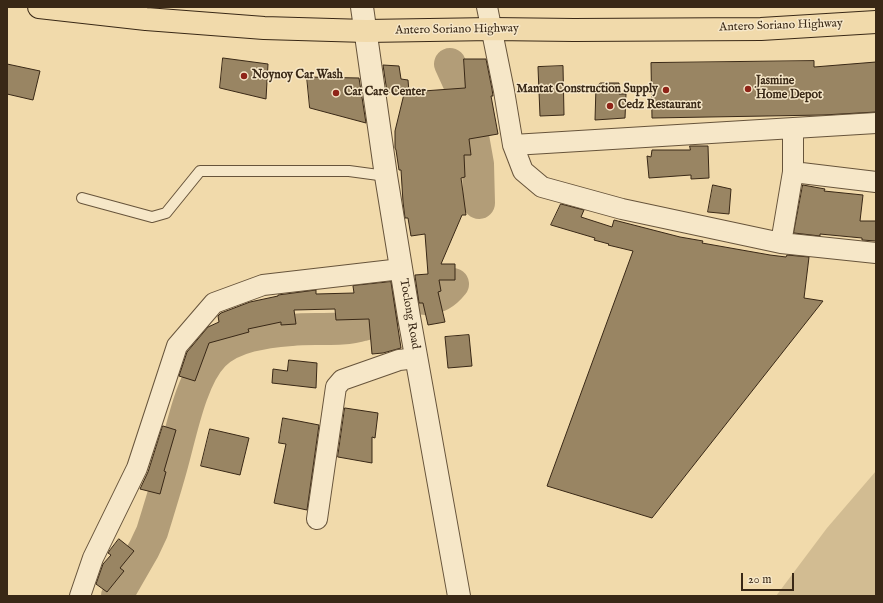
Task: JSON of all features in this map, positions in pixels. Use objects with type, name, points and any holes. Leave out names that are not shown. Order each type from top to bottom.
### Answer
[{"type":"main road","name":"Antero Soriano Highway","points":[[40,7],[146,19],[264,28],[366,31],[492,29],[761,29],[876,22]]},
{"type":"street","name":"Toclong Road","points":[[362,7],[401,269],[459,596]]},
{"type":"street","points":[[487,7],[513,145],[523,171],[542,187],[622,209],[781,243],[876,253]]},
{"type":"street","points":[[513,145],[876,124]]},
{"type":"street","points":[[781,243],[793,172],[793,128]]},
{"type":"street","points":[[793,172],[876,182]]},
{"type":"street","points":[[80,596],[93,558],[137,468],[177,346],[214,303],[263,285],[401,269]]},
{"type":"street","points":[[317,519],[336,387],[342,380],[399,360],[417,358]]},
{"type":"lane","points":[[82,198],[152,216],[166,213],[200,170],[349,171],[386,176]]},
{"type":"shaded area","points":[[876,471],[876,596],[776,596],[827,528]]},
{"type":"building","name":"Noynoy Car Wash","points":[[223,58],[268,64],[266,99],[220,88]]},
{"type":"building","points":[[464,59],[486,59],[498,134],[469,139],[471,155],[464,155],[465,177],[461,178],[466,215],[462,215],[441,264],[455,264],[455,280],[439,280],[441,291],[438,292],[445,322],[428,325],[423,303],[419,303],[415,276],[428,274],[425,234],[411,236],[408,218],[405,218],[401,170],[399,170],[395,148],[395,131],[404,94],[387,92],[383,65],[399,66],[401,79],[408,80],[409,92],[465,88]]},
{"type":"building","name":"Jasmine Home Depot","points":[[814,61],[814,67],[876,62],[876,112],[823,115],[652,118],[651,63]]},
{"type":"building","points":[[7,64],[40,71],[33,100],[7,94]]},
{"type":"building","points":[[563,66],[564,115],[540,116],[538,67]]},
{"type":"building","name":"Car Care Center","points":[[307,77],[359,78],[366,123],[310,108]]},
{"type":"building","name":"Cedz Restaurant","points":[[601,83],[619,83],[619,94],[626,94],[625,118],[595,120],[596,87]]},
{"type":"building","points":[[690,146],[708,146],[709,178],[691,179],[691,175],[649,178],[647,156],[651,157],[652,150],[690,150]]},
{"type":"building","points":[[713,185],[731,189],[729,214],[708,212]]},
{"type":"building","points":[[803,185],[825,189],[824,191],[863,195],[860,221],[876,221],[876,241],[862,240],[862,238],[794,233]]},
{"type":"building","points":[[561,204],[584,210],[581,217],[612,227],[614,220],[680,237],[703,241],[702,243],[770,255],[809,257],[804,298],[823,301],[652,518],[547,486],[633,251],[608,245],[609,244],[594,240],[595,238],[551,225]]},
{"type":"building","points":[[391,282],[401,348],[383,353],[372,354],[369,319],[336,320],[335,309],[294,310],[296,324],[281,325],[281,322],[248,329],[249,332],[209,343],[195,381],[179,376],[187,352],[208,327],[219,322],[218,316],[221,313],[250,302],[278,295],[316,290],[316,294],[354,293],[353,286]]},
{"type":"building","points":[[469,335],[472,366],[448,368],[445,337]]},
{"type":"building","points":[[289,360],[317,363],[316,388],[272,383],[273,369],[287,371]]},
{"type":"building","points":[[345,408],[378,413],[375,438],[372,437],[372,463],[338,457]]},
{"type":"building","points":[[283,418],[319,425],[307,510],[274,503],[286,444],[279,443]]},
{"type":"building","points":[[163,426],[176,430],[164,471],[166,472],[160,494],[140,489],[148,472]]},
{"type":"building","points":[[210,429],[249,438],[240,475],[201,466]]},
{"type":"building","points":[[119,539],[134,551],[120,568],[124,571],[107,592],[96,584],[103,564],[111,555],[108,553]]},
{"type":"waterway","points":[[450,64],[468,108],[478,164],[479,203]]},
{"type":"waterway","points":[[425,299],[434,298],[441,295],[453,284]]},
{"type":"waterway","points":[[117,596],[152,532],[193,391],[199,377],[214,355],[231,343],[250,336],[300,329],[336,329],[354,327],[378,320],[401,306]]},
{"type":"place","name":"Noynoy Car Wash","points":[[244,76]]},
{"type":"place","name":"Jasmine Home Depot","points":[[748,89]]},
{"type":"place","name":"Mantat Construction Supply","points":[[666,90]]},
{"type":"place","name":"Car Care Center","points":[[336,93]]},
{"type":"place","name":"Cedz Restaurant","points":[[610,106]]}]
